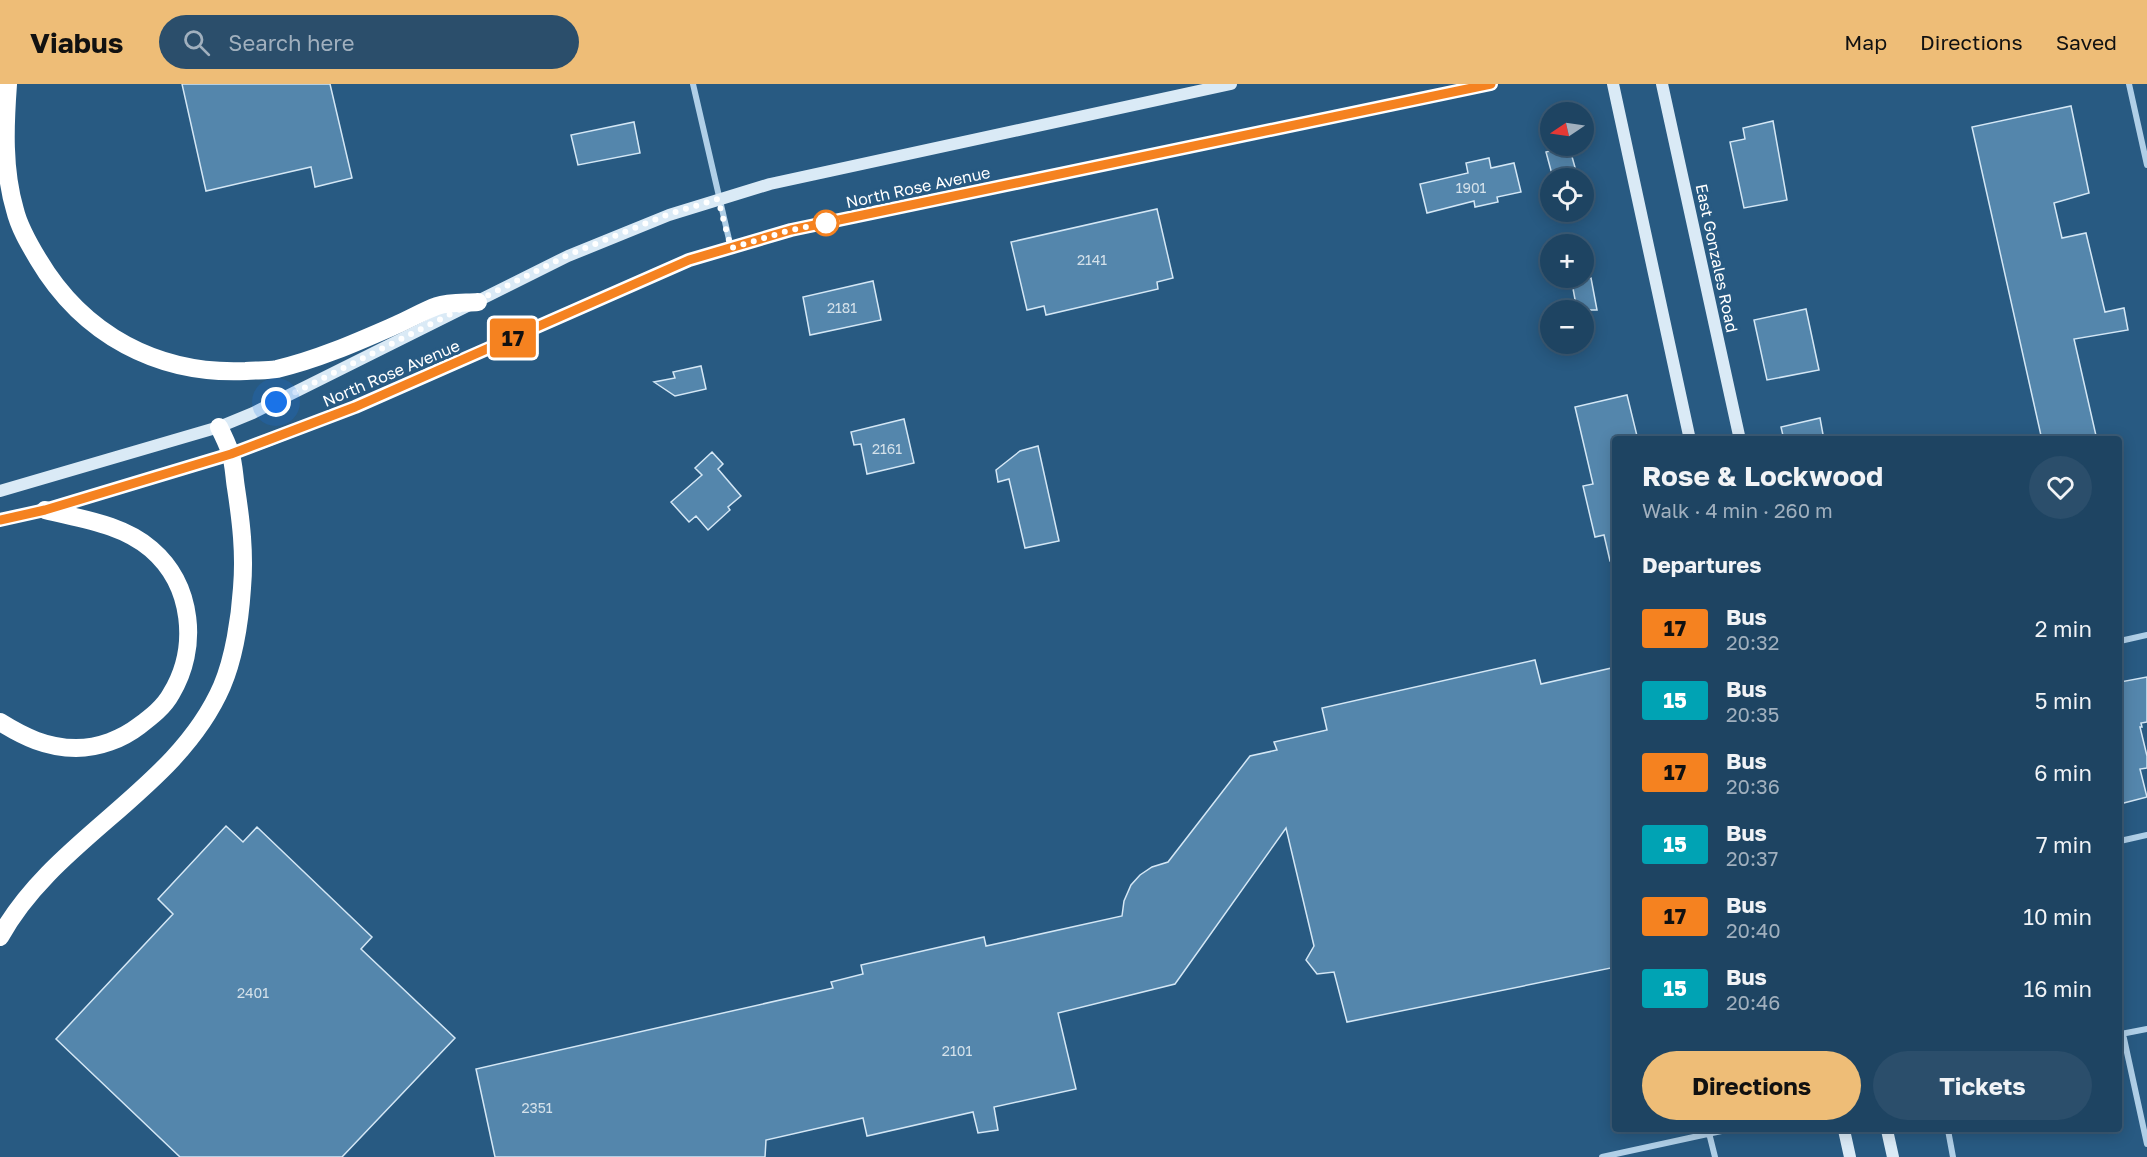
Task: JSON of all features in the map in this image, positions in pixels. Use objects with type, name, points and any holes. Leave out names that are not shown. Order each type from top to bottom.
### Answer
[{"type":"highway","points":[[8,84],[6,149],[9,180],[15,211],[27,241],[47,274],[73,307],[102,332],[141,353],[179,366],[223,372],[274,369],[314,359],[439,305],[478,302]]},
{"type":"highway","points":[[0,937],[27,898],[68,853],[122,806],[180,749],[204,717],[222,686],[240,610],[243,539],[231,454],[219,427]]},
{"type":"highway","points":[[0,722],[23,736],[49,745],[77,748],[107,743],[130,733],[153,716],[171,696],[183,670],[189,639],[185,602],[165,565],[151,549],[116,528],[45,510]]},
{"type":"main road","name":"North Rose Avenue","points":[[0,491],[219,427],[258,411],[568,255],[669,214],[814,174],[1231,84]]},
{"type":"main road","name":"North Rose Avenue","points":[[0,520],[45,510],[231,454],[355,407],[689,260],[791,230],[1491,84]]},
{"type":"main road","points":[[1613,84],[1689,436]]},
{"type":"main road","name":"East Gonzales Road","points":[[1662,84],[1739,436]]},
{"type":"main road","points":[[1687,424],[1694,436]]},
{"type":"main road","points":[[1844,1132],[1850,1157]]},
{"type":"main road","points":[[1887,1132],[1893,1157]]},
{"type":"street","points":[[693,84],[731,248]]},
{"type":"street","points":[[2129,84],[2147,165]]},
{"type":"street","points":[[2122,641],[2147,635]]},
{"type":"street","points":[[2122,841],[2147,835]]},
{"type":"street","points":[[2122,1034],[2147,1029]]},
{"type":"street","points":[[2122,1038],[2147,1144]]},
{"type":"street","points":[[1602,1157],[1715,1132]]},
{"type":"street","points":[[1948,1132],[1953,1157]]},
{"type":"street","points":[[1709,1133],[1715,1157]]},
{"type":"building","points":[[182,84],[330,84],[352,178],[315,187],[311,167],[206,191]]},
{"type":"building","points":[[2071,106],[2089,193],[2054,203],[2062,238],[2086,233],[2105,312],[2124,308],[2128,330],[2074,339],[2096,436],[2041,436],[1972,127]]},
{"type":"building","points":[[1773,121],[1787,200],[1744,208],[1730,142],[1745,139],[1743,128]]},
{"type":"building","points":[[634,122],[640,153],[578,165],[571,135]]},
{"type":"building","points":[[1547,156],[1572,156],[1575,168],[1550,168]]},
{"type":"building","points":[[1489,158],[1491,168],[1514,163],[1521,192],[1497,197],[1498,202],[1475,207],[1474,201],[1427,213],[1420,184],[1468,173],[1466,163]]},
{"type":"building","points":[[1157,209],[1173,278],[1157,282],[1158,289],[1046,315],[1044,306],[1027,310],[1011,242]]},
{"type":"building","points":[[873,281],[881,320],[810,335],[803,297]]},
{"type":"building","points":[[1573,288],[1593,288],[1597,310],[1594,310],[1594,300],[1575,300]]},
{"type":"building","points":[[1806,309],[1819,370],[1767,380],[1754,320]]},
{"type":"building","points":[[701,366],[706,389],[675,396],[654,382],[675,378],[673,372]]},
{"type":"building","points":[[1627,395],[1637,436],[1612,436],[1612,561],[1610,561],[1604,535],[1595,537],[1583,486],[1593,484],[1575,407]]},
{"type":"building","points":[[1820,418],[1823,436],[1783,436],[1781,427]]},
{"type":"building","points":[[904,419],[914,463],[867,474],[861,444],[854,445],[851,432]]},
{"type":"building","points":[[1038,446],[1059,541],[1025,548],[1009,479],[998,482],[996,470],[1020,451]]},
{"type":"building","points":[[712,452],[723,464],[718,469],[741,496],[728,507],[730,510],[708,530],[696,516],[689,522],[671,502],[702,475],[695,468]]},
{"type":"building","points":[[1535,660],[1541,684],[1612,668],[1612,968],[1347,1022],[1334,972],[1317,974],[1306,960],[1314,946],[1286,828],[1175,984],[1058,1013],[1076,1089],[994,1107],[998,1130],[978,1133],[973,1112],[867,1136],[863,1118],[766,1140],[765,1157],[495,1157],[476,1069],[833,988],[831,982],[863,974],[861,965],[984,937],[986,946],[1122,916],[1124,901],[1131,885],[1152,867],[1168,862],[1250,756],[1277,750],[1274,742],[1327,730],[1322,708]]},
{"type":"building","points":[[2147,677],[2147,722],[2141,723],[2142,727],[2140,727],[2147,756],[2147,768],[2140,769],[2147,797],[2122,803],[2122,682]]},
{"type":"building","points":[[226,826],[243,842],[257,827],[372,937],[361,949],[455,1038],[342,1157],[180,1157],[56,1039],[173,914],[158,899]]},
{"type":"bus line","name":"17","points":[[0,520],[45,510],[231,454],[355,407],[689,260],[791,230],[1491,84]]},
{"type":"route","points":[[276,402],[568,255],[669,214],[718,199],[731,248],[791,230],[837,221],[826,223]]}]
